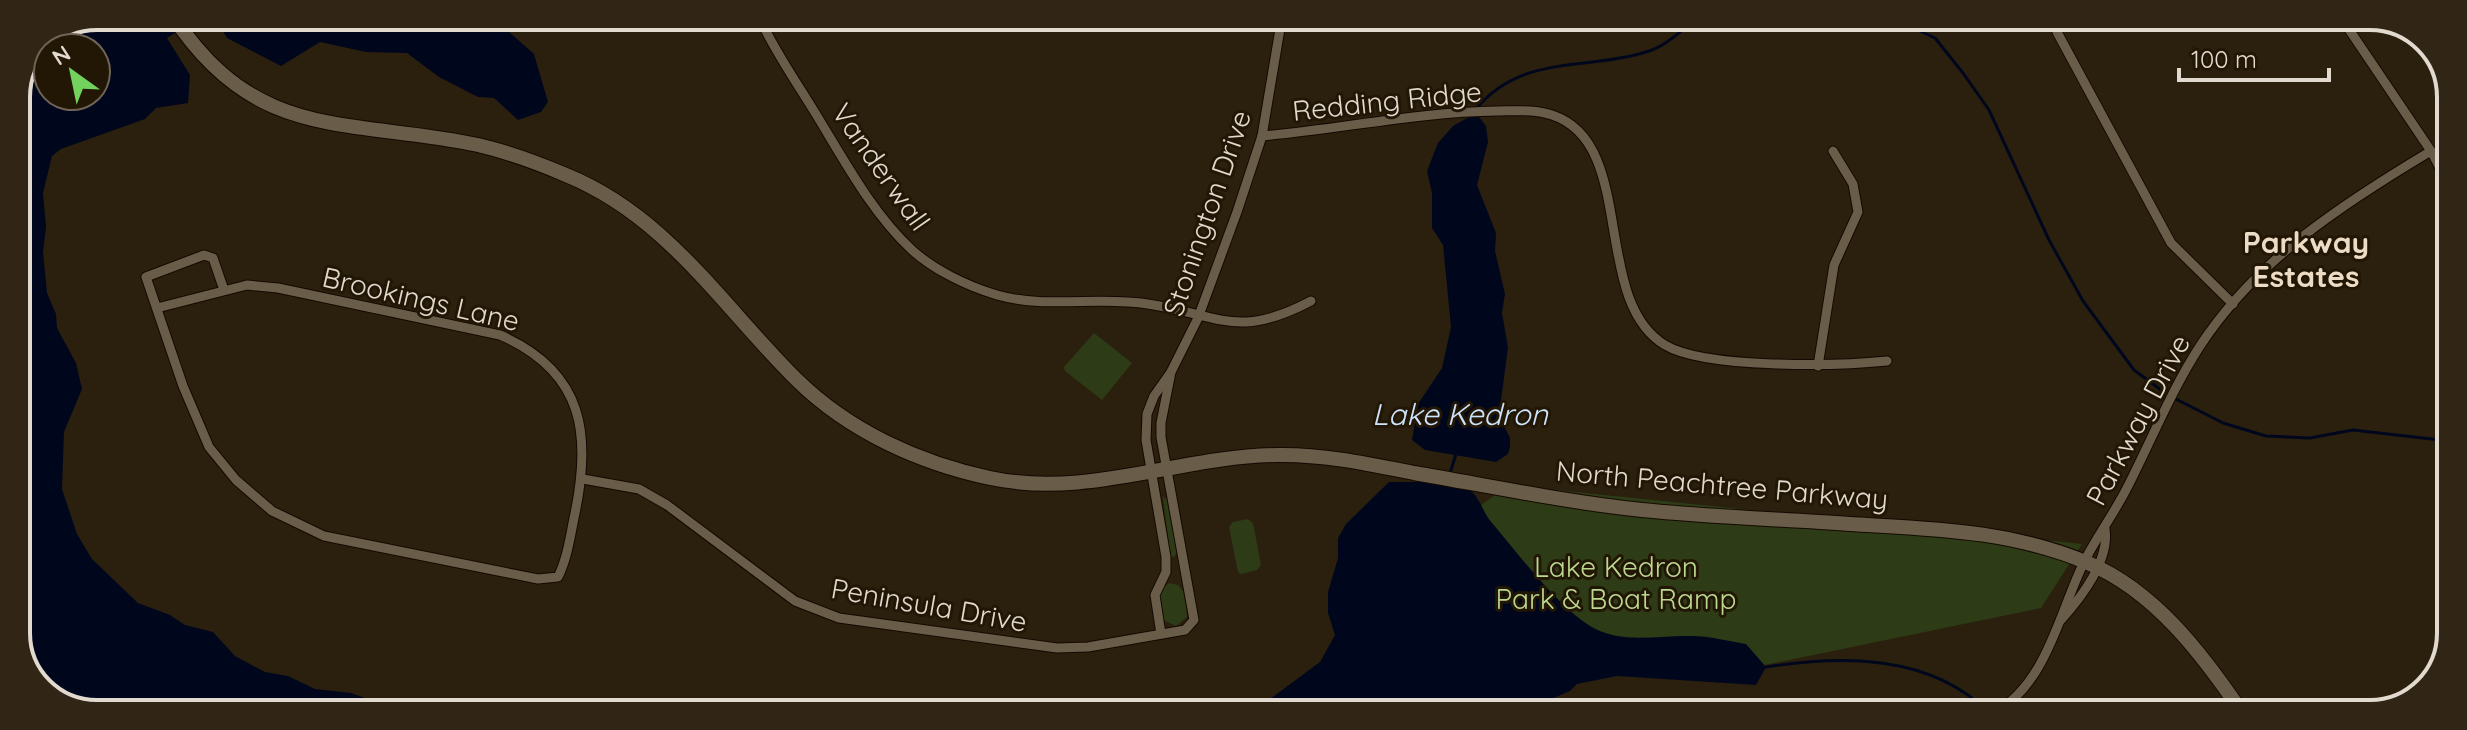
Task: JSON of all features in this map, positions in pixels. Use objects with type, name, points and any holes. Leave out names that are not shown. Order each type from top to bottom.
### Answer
[{"type":"street","name":"North Peachtree Parkway","points":[[182,30],[210,64],[246,92],[291,115],[329,124],[480,146],[535,162],[606,193],[668,239],[808,390],[856,426],[896,448],[988,478],[1080,484],[1241,456],[1309,456],[1647,511],[1979,532],[2016,538],[2091,564],[2159,609],[2232,700]]},
{"type":"street","name":"Vanderwall","points":[[766,30],[785,66],[867,195],[896,234],[938,270],[997,295],[1037,301],[1148,304],[1198,318],[1251,323],[1280,317],[1311,301]]},
{"type":"street","name":"Stonington Drive","points":[[1151,472],[1146,440],[1147,414],[1198,318],[1262,136],[1280,30]]},
{"type":"street","points":[[2349,30],[2437,162]]},
{"type":"street","points":[[2057,32],[2171,243],[2233,304]]},
{"type":"street","name":"Redding Ridge","points":[[1262,136],[1472,111],[1543,113],[1562,120],[1579,134],[1597,161],[1631,305],[1636,317],[1657,339],[1682,352],[1704,358],[1818,366],[1887,361]]},
{"type":"street","points":[[1818,366],[1834,265],[1858,212],[1853,184],[1833,151]]},
{"type":"street","name":"Parkway Drive","points":[[2014,700],[2034,675],[2058,623],[2074,606],[2091,564],[2107,542],[2105,529],[2170,396],[2202,343],[2233,304],[2307,231],[2358,194],[2431,151]]},
{"type":"street","points":[[157,308],[146,277],[204,255],[213,258],[224,290]]},
{"type":"street","name":"Brookings Lane","points":[[247,285],[285,290],[500,335],[527,347],[557,374],[573,399],[584,437],[583,479],[558,577],[550,579],[324,536],[272,511],[236,480],[209,447],[183,386],[157,308],[224,290],[247,285]]},
{"type":"street","name":"Stonington Drive","points":[[1169,468],[1161,423],[1171,372]]},
{"type":"street","name":"Peninsula Drive","points":[[583,479],[639,489],[667,505],[795,601],[839,618],[1057,648],[1088,647],[1185,630],[1194,620],[1169,468]]},
{"type":"street","points":[[1151,472],[1166,567],[1155,595],[1161,634]]},
{"type":"street","points":[[1166,567],[1184,565]]},
{"type":"green space","points":[[1094,333],[1132,363],[1102,400],[1064,367]]},
{"type":"green space","name":"Lake Kedron Park & Boat Ramp","points":[[1508,485],[2082,544],[2041,608],[1745,669],[1597,673],[1467,516]]},
{"type":"green space","points":[[1163,497],[1168,500],[1177,552],[1174,557],[1170,556]]},
{"type":"green space","points":[[1248,519],[1253,523],[1261,565],[1257,570],[1241,574],[1238,572],[1229,527],[1233,522]]},
{"type":"green space","points":[[1169,583],[1178,585],[1184,592],[1187,617],[1176,626],[1161,619],[1159,591]]},
{"type":"water","points":[[180,30],[167,38],[190,75],[188,103],[156,108],[145,119],[61,149],[52,156],[43,193],[46,227],[43,252],[47,293],[56,314],[57,328],[76,363],[82,389],[64,432],[62,489],[77,534],[92,559],[138,603],[170,615],[185,625],[213,632],[235,656],[265,672],[288,676],[315,689],[351,693],[371,700],[80,698],[53,683],[34,655],[30,637],[30,97],[32,81],[32,112],[112,112],[112,32],[81,32]]},
{"type":"water","points":[[222,30],[507,30],[534,54],[548,102],[541,112],[518,120],[494,98],[478,97],[439,77],[407,53],[366,52],[320,42],[281,66],[227,38]]},
{"type":"water","name":"Lake Kedron","points":[[1471,116],[1479,117],[1486,126],[1488,142],[1477,185],[1496,233],[1495,251],[1505,294],[1502,313],[1508,347],[1499,416],[1510,438],[1510,447],[1508,454],[1496,462],[1425,450],[1412,440],[1418,404],[1442,368],[1451,327],[1443,245],[1432,228],[1432,193],[1427,171],[1438,143],[1453,126]]},
{"type":"water","name":"Lake Kedron","points":[[1389,482],[1456,484],[1477,497],[1488,518],[1542,583],[1586,624],[1622,637],[1698,636],[1746,644],[1766,667],[1756,685],[1617,676],[1577,684],[1570,691],[1549,700],[1269,700],[1320,662],[1335,635],[1328,613],[1328,592],[1338,558],[1338,538],[1346,524]]},
{"type":"waterway","points":[[1475,110],[1493,92],[1513,80],[1556,67],[1646,52],[1682,30]]},
{"type":"waterway","points":[[1918,30],[1935,38],[1989,110],[2049,240],[2083,301],[2134,370],[2168,395]]},
{"type":"waterway","points":[[2174,398],[2223,423],[2266,436],[2310,438],[2353,430],[2437,440]]},
{"type":"waterway","points":[[1451,470],[1456,454]]},
{"type":"waterway","points":[[1766,667],[1825,661],[1885,664],[1941,680],[1974,700]]},
{"type":"district","name":"Parkway Estates","points":[[2306,260]]}]
